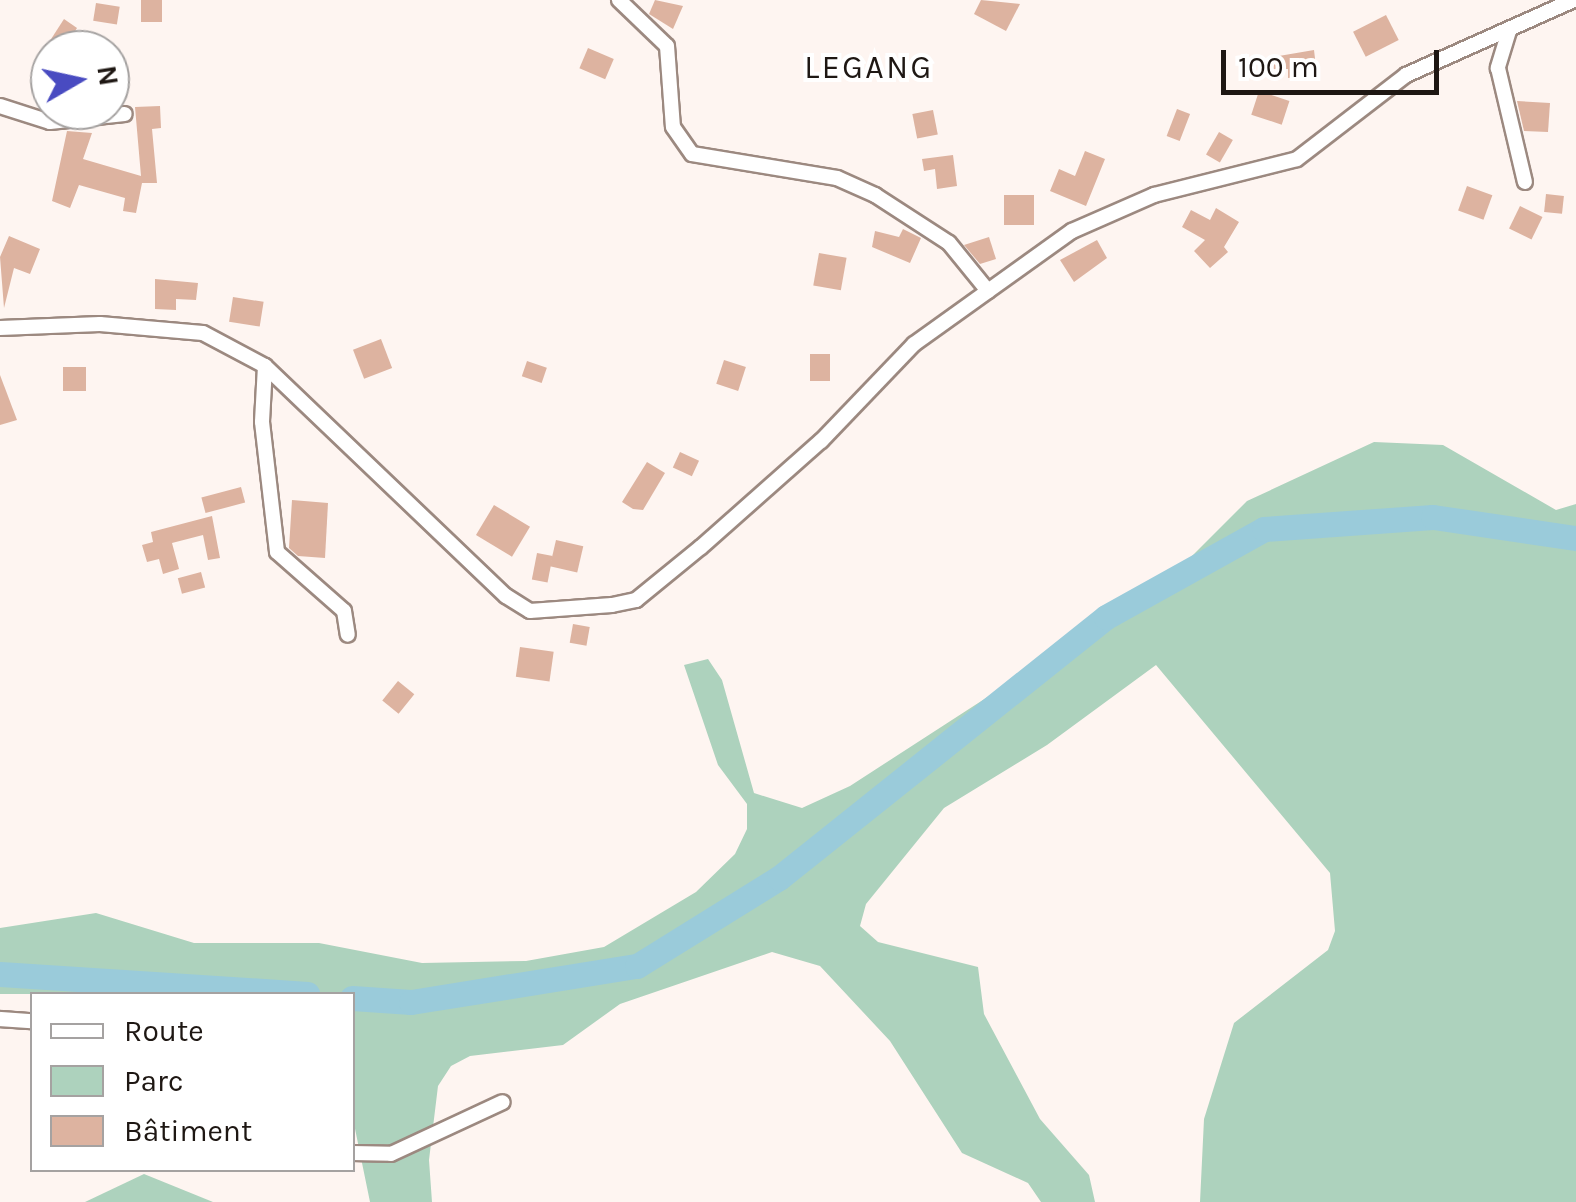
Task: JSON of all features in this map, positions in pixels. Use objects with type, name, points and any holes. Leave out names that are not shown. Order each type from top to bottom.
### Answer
[{"type":"street","points":[[619,0],[668,46],[673,127],[692,154],[837,178],[875,195],[949,244],[988,291]]},
{"type":"street","points":[[0,328],[100,324],[204,333],[265,366],[506,596],[530,612],[554,613],[636,600],[820,441],[914,344],[1072,230],[1114,210],[1297,159],[1406,74],[1574,0]]},
{"type":"street","points":[[1509,31],[1498,68],[1525,182]]},
{"type":"street","points":[[0,106],[30,116]]},
{"type":"street","points":[[265,366],[262,422],[277,552],[344,611],[348,635]]},
{"type":"street","points":[[0,1019],[30,1021]]},
{"type":"street","points":[[355,1154],[391,1154],[503,1102]]},
{"type":"green space","points":[[1374,442],[1443,445],[1556,510],[1576,504],[1576,1202],[1200,1202],[1204,1119],[1234,1023],[1328,950],[1335,931],[1330,873],[1156,665],[1047,745],[944,808],[866,904],[860,926],[878,942],[978,967],[984,1014],[1040,1119],[1089,1175],[1095,1202],[1041,1202],[1028,1183],[962,1153],[890,1041],[820,966],[772,952],[620,1004],[563,1045],[470,1056],[451,1066],[438,1086],[429,1160],[432,1202],[370,1202],[355,1129],[355,992],[0,994],[0,928],[96,913],[194,943],[319,943],[422,963],[526,961],[604,947],[696,892],[735,854],[747,829],[747,804],[718,765],[684,665],[708,659],[722,680],[754,793],[802,808],[850,786],[1168,580],[1247,501]]},
{"type":"green space","points":[[144,1174],[213,1202],[85,1202]]},
{"type":"building","points":[[141,0],[162,0],[162,22],[141,22]]},
{"type":"building","points":[[655,0],[683,6],[673,29],[649,14]]},
{"type":"building","points":[[981,0],[1020,4],[1006,31],[974,14]]},
{"type":"building","points":[[96,3],[120,7],[117,25],[93,21]]},
{"type":"building","points":[[1386,15],[1399,40],[1366,57],[1353,32]]},
{"type":"building","points":[[64,19],[77,28],[76,30],[57,30]]},
{"type":"building","points":[[588,48],[614,59],[605,79],[579,68]]},
{"type":"building","points":[[1314,50],[1317,75],[1288,78],[1288,69],[1272,69],[1273,57]]},
{"type":"building","points":[[1259,91],[1289,101],[1282,125],[1251,115]]},
{"type":"building","points":[[1517,101],[1550,103],[1548,132],[1524,131]]},
{"type":"building","points":[[160,106],[161,128],[152,129],[157,183],[142,183],[136,213],[123,211],[125,198],[79,185],[70,208],[52,201],[67,131],[92,133],[83,159],[141,176],[135,107]]},
{"type":"building","points":[[1177,109],[1190,114],[1180,141],[1167,136]]},
{"type":"building","points":[[933,110],[938,135],[917,139],[912,114]]},
{"type":"building","points":[[1219,132],[1233,140],[1220,163],[1206,155]]},
{"type":"building","points":[[1085,151],[1105,159],[1086,206],[1050,191],[1059,169],[1075,176]]},
{"type":"building","points":[[953,155],[957,186],[937,189],[935,169],[924,171],[922,159]]},
{"type":"building","points":[[1467,186],[1492,195],[1483,220],[1458,210]]},
{"type":"building","points":[[1546,194],[1564,196],[1562,214],[1544,212]]},
{"type":"building","points":[[1004,195],[1034,195],[1034,225],[1004,225]]},
{"type":"building","points":[[1520,206],[1542,217],[1532,239],[1509,228]]},
{"type":"building","points":[[1216,208],[1239,222],[1224,247],[1228,252],[1210,268],[1194,251],[1205,240],[1182,227],[1191,210],[1210,220]]},
{"type":"building","points":[[903,229],[921,238],[910,263],[872,247],[875,231],[899,237]]},
{"type":"building","points":[[9,236],[40,249],[30,274],[14,268],[4,308],[0,257]]},
{"type":"building","points":[[989,237],[996,259],[980,264],[964,245]]},
{"type":"building","points":[[1097,240],[1107,258],[1074,282],[1060,260]]},
{"type":"building","points":[[819,253],[847,258],[841,290],[813,285]]},
{"type":"building","points":[[155,279],[198,283],[196,300],[176,299],[176,310],[155,309]]},
{"type":"building","points":[[233,297],[264,302],[260,327],[229,322]]},
{"type":"building","points":[[381,339],[392,368],[364,379],[353,350]]},
{"type":"building","points":[[810,354],[830,354],[830,381],[810,381]]},
{"type":"building","points":[[724,360],[746,367],[738,391],[716,384]]},
{"type":"building","points":[[527,361],[547,368],[542,383],[522,376]]},
{"type":"building","points":[[63,367],[86,367],[86,391],[63,391]]},
{"type":"building","points":[[0,375],[17,420],[0,425]]},
{"type":"building","points":[[680,452],[699,461],[692,476],[673,467]]},
{"type":"building","points":[[647,462],[665,473],[643,510],[633,509],[622,502]]},
{"type":"building","points":[[241,487],[245,502],[206,513],[201,498]]},
{"type":"building","points":[[292,500],[328,503],[325,558],[298,556],[289,548]]},
{"type":"building","points":[[494,505],[530,527],[512,557],[476,535]]},
{"type":"building","points":[[212,516],[220,558],[208,560],[203,535],[172,543],[179,569],[163,574],[159,559],[147,562],[142,545],[153,542],[151,532]]},
{"type":"building","points":[[556,540],[583,546],[577,573],[550,566]]},
{"type":"building","points":[[537,553],[553,556],[548,583],[532,580]]},
{"type":"building","points":[[201,572],[205,587],[182,594],[178,578]]},
{"type":"building","points":[[573,624],[590,627],[586,646],[570,643]]},
{"type":"building","points":[[520,647],[554,652],[549,681],[516,677]]},
{"type":"building","points":[[398,681],[414,694],[399,714],[382,700]]},
{"type":"waterway","points":[[355,998],[411,1002],[637,966],[779,878],[1106,617],[1264,529],[1433,517],[1576,538]]},
{"type":"waterway","points":[[0,974],[276,992]]},
{"type":"district","name":"LEGANG","points":[[869,68]]}]
